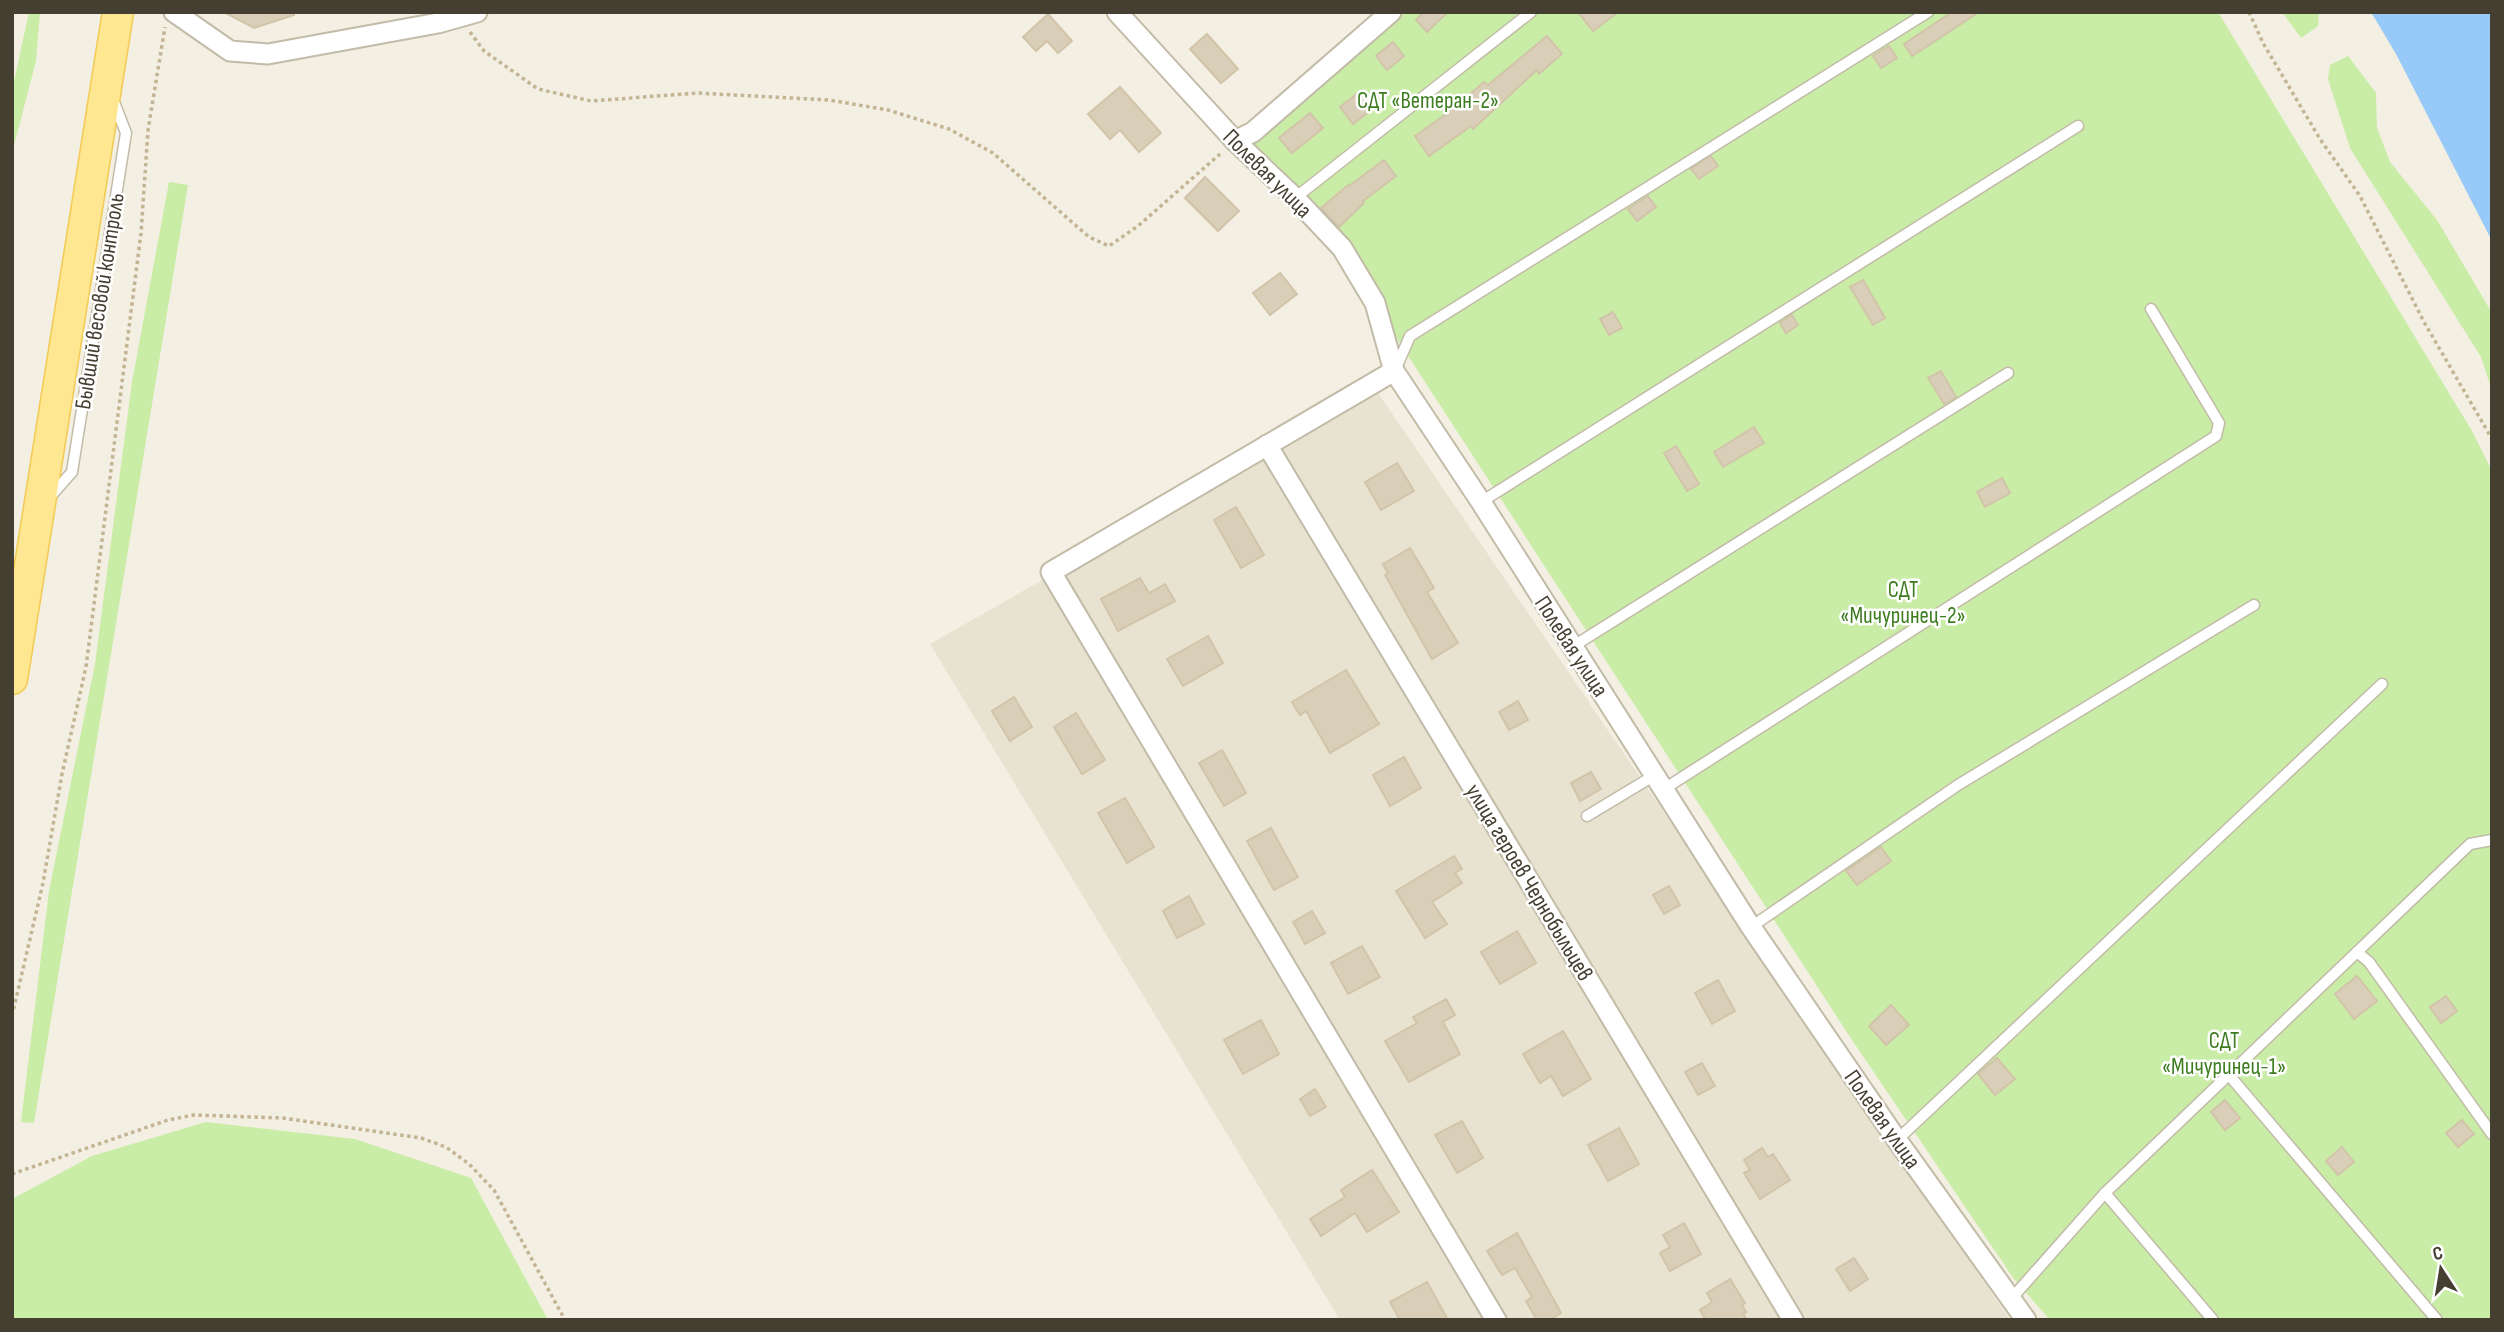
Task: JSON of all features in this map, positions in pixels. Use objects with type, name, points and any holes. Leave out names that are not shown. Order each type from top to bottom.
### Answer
[{"type":"main road","points":[[12,678],[118,12]]},
{"type":"street","name":"Полевая улица","points":[[1117,12],[1235,141],[1342,248],[1375,303],[1394,371],[1481,502],[1751,927],[1897,1140],[2026,1320]]},
{"type":"street","points":[[1235,141],[1253,132],[1391,12]]},
{"type":"street","points":[[170,19],[230,51],[268,54],[468,15]]},
{"type":"street","points":[[1394,371],[1051,572],[1496,1320]]},
{"type":"street","name":"улица героев Чернобыльцев","points":[[1267,444],[1793,1320]]},
{"type":"lane","points":[[1294,198],[1531,12]]},
{"type":"lane","points":[[1394,371],[1410,336],[1928,12]]},
{"type":"lane","points":[[1481,502],[2078,126]]},
{"type":"lane","points":[[1587,817],[1660,782],[2216,436],[2219,424],[2151,309]]},
{"type":"lane","points":[[1572,647],[2008,373]]},
{"type":"lane","points":[[1751,927],[1958,785],[2254,605]]},
{"type":"lane","points":[[1897,1140],[2382,684]]},
{"type":"lane","points":[[2012,1298],[2105,1193],[2470,844],[2492,840]]},
{"type":"lane","points":[[2357,952],[2369,962],[2492,1134]]},
{"type":"lane","points":[[2229,1075],[2437,1320]]},
{"type":"lane","points":[[2105,1193],[2213,1320]]},
{"type":"path","points":[[2249,12],[2263,43],[2320,139],[2360,196],[2424,322],[2492,439]]},
{"type":"path","points":[[468,15],[484,51],[538,89],[591,101],[697,93],[829,100],[888,110],[949,129],[993,153],[1089,237],[1109,246],[1138,226],[1235,141]]},
{"type":"path","points":[[12,1016],[43,883],[62,775],[86,667],[141,233],[148,130],[170,19]]},
{"type":"path","points":[[12,1174],[168,1120],[194,1115],[283,1118],[421,1138],[446,1147],[469,1164],[494,1190],[565,1320]]},
{"type":"shaded area","points":[[1376,390],[2010,1320],[1340,1320],[930,644]]},
{"type":"green space","points":[[29,12],[40,12],[36,61],[12,153],[12,91]]},
{"type":"green space","points":[[1396,12],[2218,12],[2472,431],[2492,471],[2492,1320],[2050,1320],[2014,1279],[1850,1037],[1390,328],[1363,262],[1254,144]]},
{"type":"green space","points":[[2282,12],[2319,12],[2318,26],[2301,38]]},
{"type":"green space","points":[[2348,56],[2376,93],[2377,128],[2390,162],[2437,220],[2492,313],[2492,391],[2481,357],[2350,148],[2328,79],[2330,65]]},
{"type":"green space","points":[[169,182],[188,185],[34,1123],[21,1122],[49,891],[95,664],[132,382]]},
{"type":"green space","points":[[206,1122],[355,1139],[471,1178],[548,1320],[12,1320],[12,1199],[92,1156]]},
{"type":"water","points":[[2371,12],[2492,12],[2492,241],[2396,54]]},
{"type":"building","points":[[224,12],[294,12],[294,15],[254,28]]},
{"type":"building","points":[[1424,12],[1448,12],[1427,32],[1416,20]]},
{"type":"building","points":[[1578,12],[1618,12],[1593,31]]},
{"type":"building","points":[[1952,12],[1979,12],[1912,56],[1904,44]]},
{"type":"building","points":[[1048,14],[1072,41],[1058,53],[1047,41],[1036,51],[1023,37]]},
{"type":"building","points":[[1207,34],[1238,69],[1221,83],[1190,49]]},
{"type":"building","points":[[1547,36],[1562,54],[1539,74],[1537,70],[1473,129],[1471,126],[1429,156],[1415,136],[1484,82],[1488,85]]},
{"type":"building","points":[[1393,42],[1404,56],[1387,70],[1376,56]]},
{"type":"building","points":[[1889,46],[1897,58],[1881,68],[1873,56]]},
{"type":"building","points":[[1120,87],[1161,133],[1139,152],[1120,130],[1110,139],[1088,114]]},
{"type":"building","points":[[1362,90],[1375,107],[1353,124],[1340,107]]},
{"type":"building","points":[[1310,113],[1323,128],[1292,153],[1279,138]]},
{"type":"building","points":[[1711,156],[1718,166],[1699,179],[1691,169]]},
{"type":"building","points":[[1384,160],[1396,176],[1363,201],[1339,227],[1321,208]]},
{"type":"building","points":[[1205,177],[1239,211],[1218,231],[1185,198]]},
{"type":"building","points":[[1648,196],[1656,207],[1637,221],[1628,209]]},
{"type":"building","points":[[1280,273],[1297,294],[1270,315],[1253,293]]},
{"type":"building","points":[[1863,280],[1885,318],[1873,325],[1850,287]]},
{"type":"building","points":[[1613,312],[1622,328],[1609,335],[1600,319]]},
{"type":"building","points":[[1792,315],[1798,325],[1786,333],[1780,323]]},
{"type":"building","points":[[1941,371],[1956,397],[1944,404],[1928,378]]},
{"type":"building","points":[[1754,427],[1764,443],[1723,467],[1714,452]]},
{"type":"building","points":[[1676,446],[1699,484],[1687,491],[1664,453]]},
{"type":"building","points":[[1397,463],[1414,491],[1381,510],[1365,482]]},
{"type":"building","points":[[2002,478],[2010,493],[1985,507],[1977,492]]},
{"type":"building","points":[[1236,507],[1264,555],[1241,568],[1214,520]]},
{"type":"building","points":[[1410,548],[1434,588],[1427,592],[1458,643],[1432,659],[1385,575],[1388,573],[1383,564]]},
{"type":"building","points":[[1140,578],[1149,593],[1165,584],[1175,601],[1118,631],[1101,599]]},
{"type":"building","points":[[1208,636],[1223,663],[1183,686],[1167,659]]},
{"type":"building","points":[[1346,670],[1379,724],[1330,753],[1306,711],[1300,715],[1292,702]]},
{"type":"building","points":[[1014,697],[1032,727],[1010,741],[992,711]]},
{"type":"building","points":[[1518,701],[1528,720],[1509,730],[1499,712]]},
{"type":"building","points":[[1076,713],[1105,760],[1082,774],[1054,727]]},
{"type":"building","points":[[1222,750],[1246,793],[1224,806],[1199,763]]},
{"type":"building","points":[[1404,757],[1421,788],[1390,806],[1373,775]]},
{"type":"building","points":[[1591,772],[1601,789],[1580,801],[1571,783]]},
{"type":"building","points":[[1125,798],[1154,847],[1127,863],[1098,813]]},
{"type":"building","points":[[1271,828],[1298,877],[1274,890],[1247,841]]},
{"type":"building","points":[[1881,847],[1891,861],[1857,885],[1846,871]]},
{"type":"building","points":[[1454,856],[1462,869],[1455,873],[1462,883],[1432,902],[1447,924],[1425,938],[1396,891]]},
{"type":"building","points":[[1669,886],[1680,905],[1664,914],[1653,895]]},
{"type":"building","points":[[1189,896],[1204,924],[1177,938],[1163,911]]},
{"type":"building","points":[[1312,911],[1325,933],[1305,944],[1293,922]]},
{"type":"building","points":[[1517,931],[1536,963],[1500,984],[1481,952]]},
{"type":"building","points":[[1362,946],[1380,977],[1348,994],[1331,963]]},
{"type":"building","points":[[2357,976],[2377,1001],[2354,1019],[2335,994]]},
{"type":"building","points":[[1718,980],[1735,1011],[1712,1024],[1695,993]]},
{"type":"building","points":[[2446,996],[2457,1011],[2441,1023],[2430,1007]]},
{"type":"building","points":[[1446,999],[1455,1015],[1443,1022],[1460,1054],[1409,1082],[1385,1041],[1417,1023],[1413,1017]]},
{"type":"building","points":[[1891,1005],[1909,1025],[1886,1045],[1869,1026]]},
{"type":"building","points":[[1261,1020],[1279,1054],[1243,1074],[1224,1040]]},
{"type":"building","points":[[1563,1031],[1591,1079],[1563,1096],[1551,1076],[1540,1083],[1523,1054]]},
{"type":"building","points":[[1997,1058],[2015,1079],[1995,1095],[1978,1074]]},
{"type":"building","points":[[1702,1063],[1715,1086],[1698,1095],[1685,1072]]},
{"type":"building","points":[[1315,1089],[1326,1107],[1310,1116],[1300,1099]]},
{"type":"building","points":[[2225,1100],[2240,1118],[2225,1130],[2211,1112]]},
{"type":"building","points":[[2462,1120],[2474,1134],[2458,1147],[2446,1133]]},
{"type":"building","points":[[1462,1121],[1483,1158],[1457,1173],[1435,1135]]},
{"type":"building","points":[[1619,1128],[1639,1164],[1608,1181],[1588,1145]]},
{"type":"building","points":[[2342,1147],[2354,1162],[2338,1175],[2326,1161]]},
{"type":"building","points":[[1762,1148],[1768,1157],[1773,1154],[1790,1180],[1760,1199],[1744,1173],[1750,1170],[1744,1160]]},
{"type":"building","points":[[1372,1170],[1399,1212],[1367,1232],[1355,1213],[1321,1236],[1310,1219],[1345,1197],[1341,1190]]},
{"type":"building","points":[[1684,1223],[1701,1254],[1670,1271],[1660,1253],[1670,1247],[1663,1235]]},
{"type":"building","points":[[1517,1233],[1561,1313],[1549,1320],[1537,1320],[1526,1301],[1532,1297],[1515,1268],[1502,1275],[1487,1251]]},
{"type":"building","points":[[1854,1258],[1868,1279],[1850,1291],[1836,1269]]},
{"type":"building","points":[[1730,1279],[1745,1303],[1742,1305],[1746,1312],[1743,1314],[1747,1320],[1706,1320],[1700,1310],[1712,1302],[1707,1293]]},
{"type":"building","points":[[1427,1282],[1448,1320],[1400,1320],[1390,1302]]},
{"type":"park label","name":"СДТ «Ветеран-2»","points":[[1428,100]]},
{"type":"park label","name":"СДТ «Мичуринец-2»","points":[[1903,602]]},
{"type":"park label","name":"СДТ «Мичуринец-1»","points":[[2224,1053]]}]
